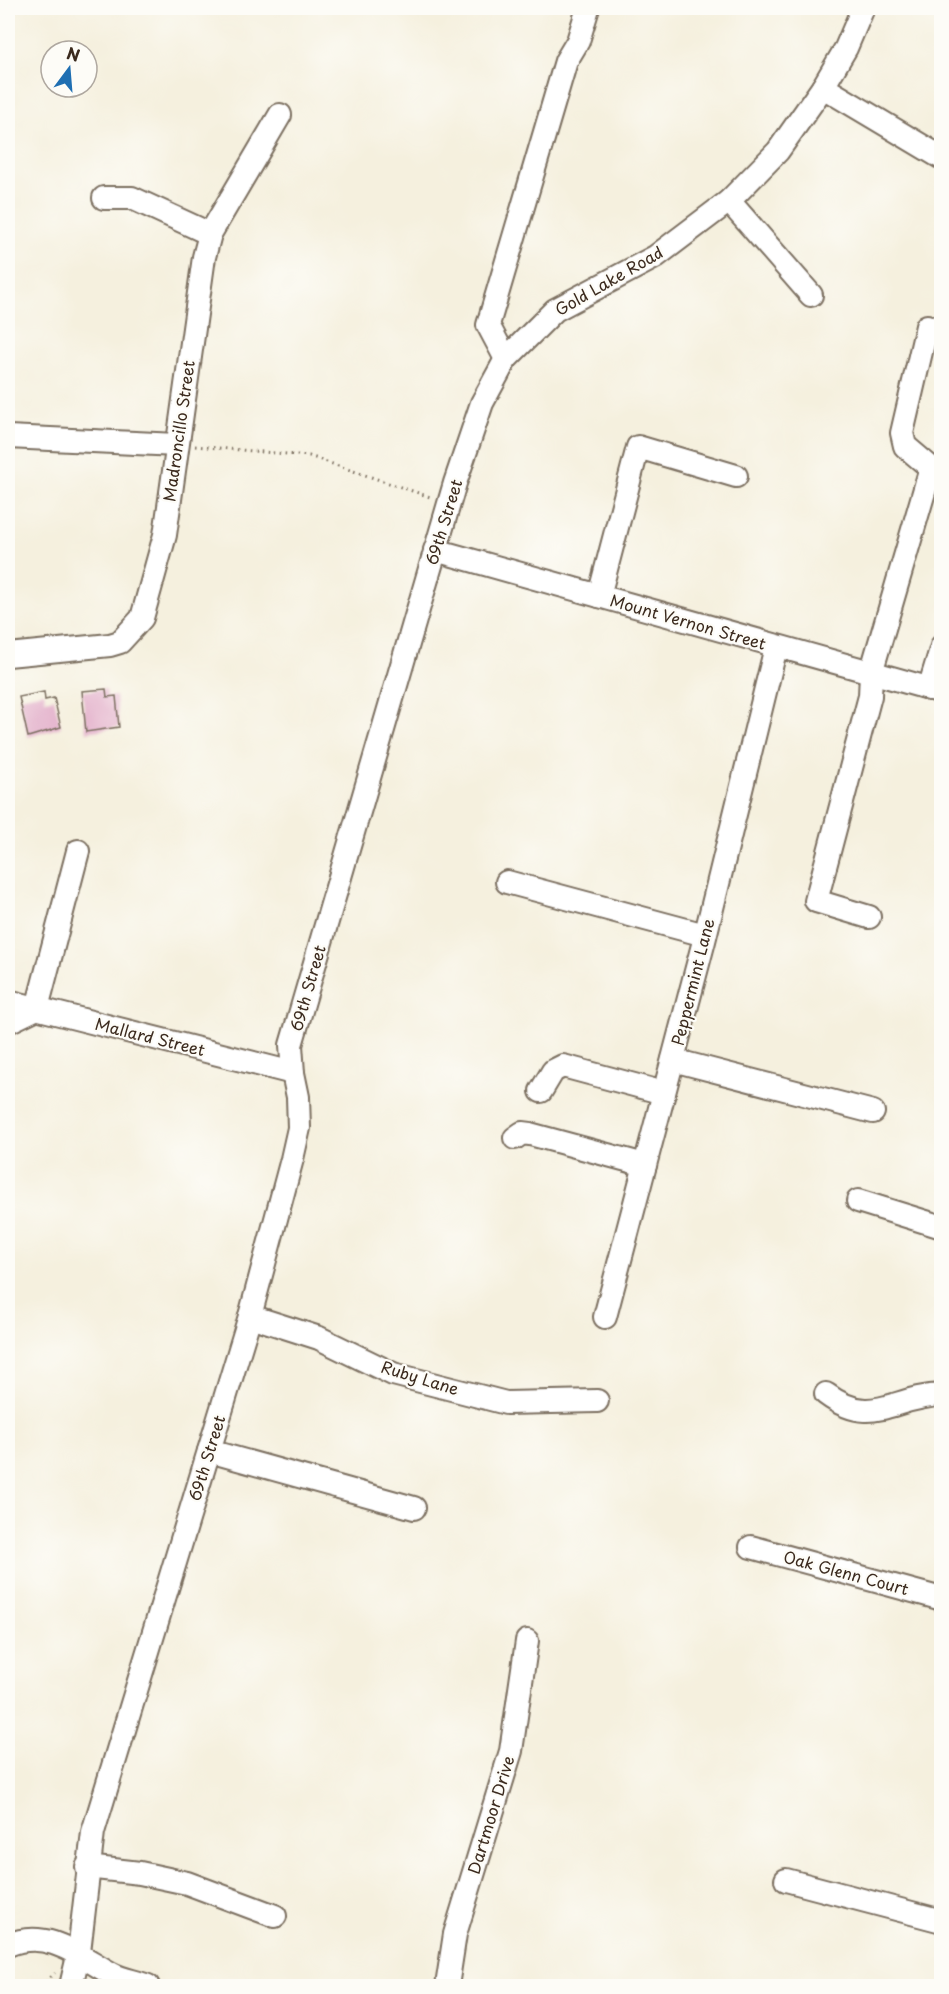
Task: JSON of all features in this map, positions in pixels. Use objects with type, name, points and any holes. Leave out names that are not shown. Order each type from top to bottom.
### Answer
[{"type":"street","points":[[506,359],[488,325],[566,61],[578,41],[588,8]]},
{"type":"street","name":"Gold Lake Road","points":[[506,359],[555,310],[655,258],[729,201],[778,151],[823,87],[846,48],[863,8]]},
{"type":"street","points":[[823,87],[942,158]]},
{"type":"street","name":"Madroncillo Street","points":[[8,655],[110,645],[120,642],[142,618],[165,535],[204,257],[210,234],[280,115]]},
{"type":"street","points":[[105,198],[132,198],[210,234]]},
{"type":"street","points":[[729,201],[811,295]]},
{"type":"street","points":[[869,917],[816,901],[870,696],[871,673],[931,468],[905,446],[902,433],[927,326]]},
{"type":"street","name":"69th Street","points":[[72,1986],[79,1952],[87,1867],[93,1832],[250,1316],[299,1128],[298,1097],[291,1045],[449,503],[482,404],[506,359]]},
{"type":"street","points":[[8,437],[177,445]]},
{"type":"street","points":[[599,596],[638,447],[736,476]]},
{"type":"street","name":"Mount Vernon Street","points":[[435,550],[935,691]]},
{"type":"street","points":[[935,691],[942,646]]},
{"type":"street","name":"Peppermint Lane","points":[[605,1317],[673,1060],[777,647]]},
{"type":"street","points":[[8,1022],[37,1008],[78,851]]},
{"type":"street","points":[[507,882],[705,935]]},
{"type":"street","name":"Mallard Street","points":[[8,1000],[293,1073]]},
{"type":"street","points":[[673,1060],[873,1112]]},
{"type":"street","points":[[541,1091],[553,1071],[563,1066],[664,1093]]},
{"type":"street","points":[[515,1138],[522,1133],[531,1134],[645,1165]]},
{"type":"street","points":[[858,1201],[942,1227]]},
{"type":"street","name":"Ruby Lane","points":[[250,1316],[319,1338],[393,1374],[506,1403],[597,1401]]},
{"type":"street","points":[[826,1394],[844,1407],[858,1411],[879,1409],[921,1395],[942,1395]]},
{"type":"street","points":[[209,1451],[414,1508]]},
{"type":"street","name":"Oak Glenn Court","points":[[751,1547],[942,1599]]},
{"type":"street","name":"Dartmoor Drive","points":[[447,1986],[454,1934],[511,1751],[527,1641]]},
{"type":"street","points":[[87,1867],[140,1873],[187,1883],[275,1916]]},
{"type":"street","points":[[786,1880],[942,1921]]},
{"type":"street","points":[[8,1946],[44,1939],[79,1952],[114,1975],[148,1986]]},
{"type":"path","points":[[177,445],[309,456],[449,503]]},
{"type":"building","points":[[106,689],[107,697],[116,696],[119,727],[86,732],[82,691]]},
{"type":"building","points":[[44,692],[45,700],[54,698],[61,727],[28,737],[19,697]]}]
